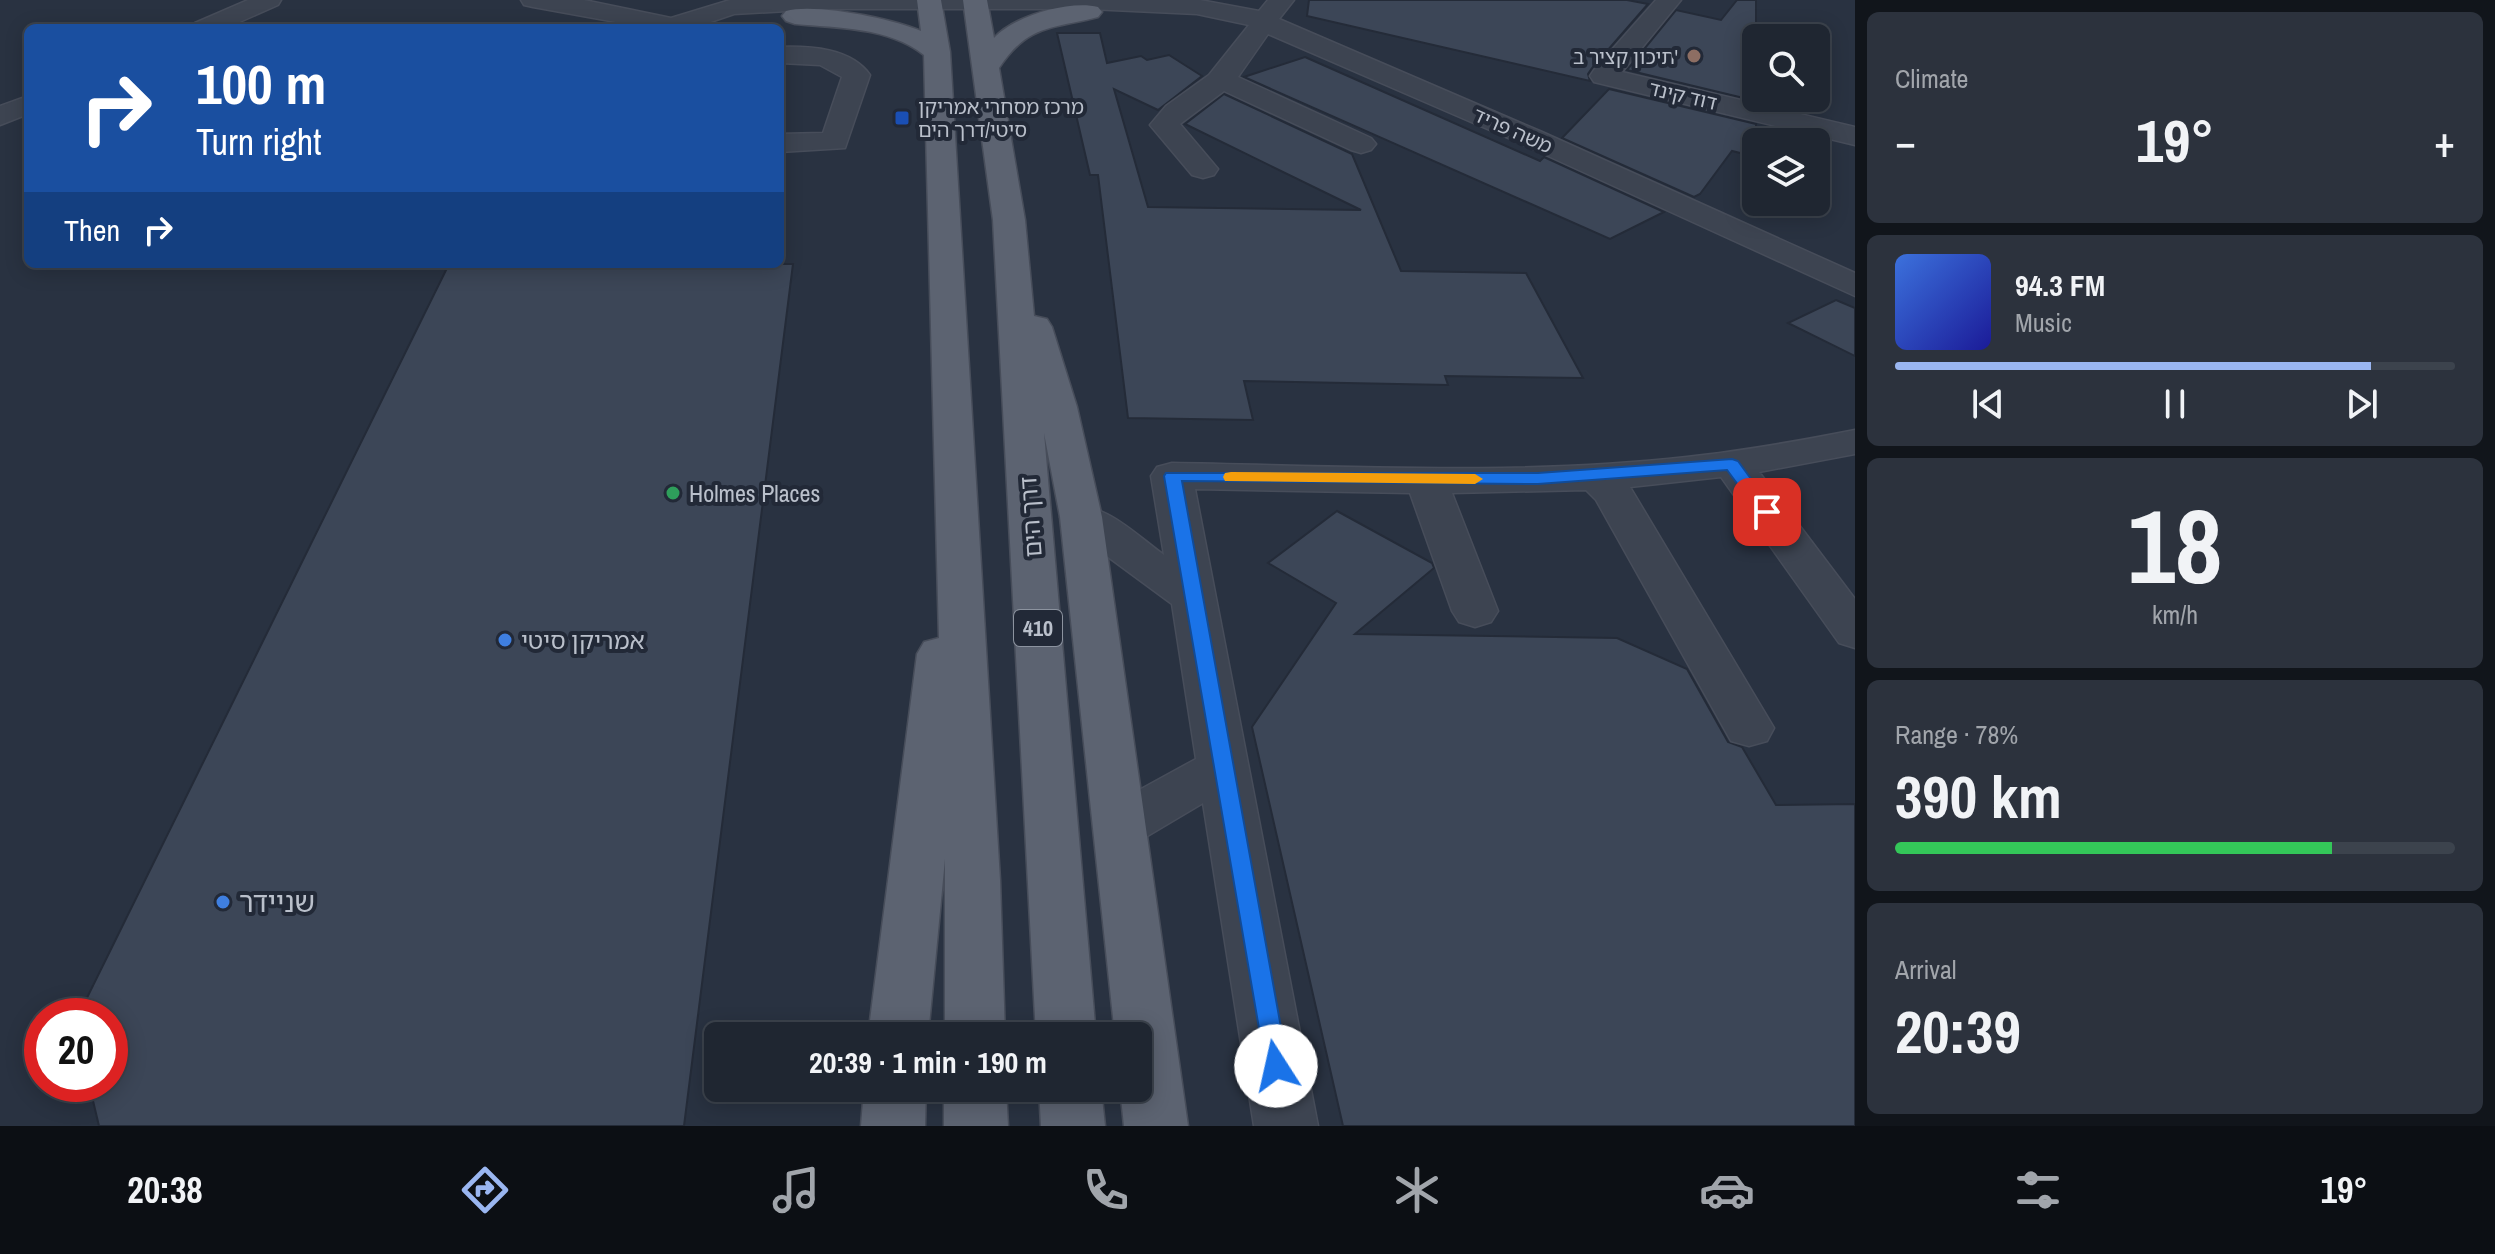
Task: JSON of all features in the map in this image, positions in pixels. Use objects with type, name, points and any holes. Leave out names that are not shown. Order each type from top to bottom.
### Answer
[{"type":"main road","points":[[930,5],[937,52],[973,880],[975,1022]]},
{"type":"main road","name":"דרך הים","points":[[975,5],[1009,220],[1065,1022]]},
{"type":"main road","points":[[986,67],[1004,40],[1017,30],[1086,5]]},
{"type":"main road","points":[[795,16],[894,31],[929,44],[937,52]]},
{"type":"main road","points":[[1009,220],[1028,306],[1058,407],[1081,517],[1156,1126]]},
{"type":"main road","points":[[900,1022],[956,520]]},
{"type":"main road","points":[[893,1126],[894,1102]]},
{"type":"main road","points":[[975,1102],[976,1126]]},
{"type":"main road","points":[[1071,1102],[1073,1126]]},
{"type":"street","points":[[213,24],[269,0]]},
{"type":"street","points":[[533,0],[615,12],[661,24]]},
{"type":"street","name":"דוד קינד","points":[[1669,0],[1604,76],[1855,136]]},
{"type":"street","points":[[681,24],[732,7],[831,1],[930,5]]},
{"type":"street","points":[[728,24],[745,19],[930,5]]},
{"type":"street","name":"משה פריד","points":[[930,5],[1276,7],[1532,138],[1855,286]]},
{"type":"street","points":[[1203,169],[1165,125],[1174,112],[1221,79],[1276,7]]},
{"type":"street","points":[[784,55],[844,63],[856,75],[835,142],[784,143]]},
{"type":"street","points":[[1221,79],[1361,144]]},
{"type":"street","points":[[0,116],[24,106]]},
{"type":"street","points":[[1286,1126],[1172,476],[1426,479],[1596,476],[1732,464],[1805,454],[1855,442]]},
{"type":"street","points":[[1732,464],[1855,632]]},
{"type":"street","points":[[1596,476],[1613,493],[1749,728]]},
{"type":"street","points":[[1426,479],[1475,611]]},
{"type":"street","points":[[1081,517],[1193,597]]},
{"type":"street","points":[[1120,826],[1223,768]]},
{"type":"building","points":[[1309,0],[1627,0],[1648,4],[1592,68],[1588,74],[1590,81],[1307,16]]},
{"type":"building","points":[[1737,0],[1756,0],[1756,24],[1742,24],[1742,98],[1627,70],[1676,10],[1721,20]]},
{"type":"building","points":[[1057,33],[1100,33],[1107,63],[1141,56],[1147,60],[1169,55],[1202,76],[1158,110],[1114,89],[1148,207],[1361,210],[1185,124],[1224,94],[1352,154],[1401,271],[1526,273],[1583,378],[1445,376],[1448,385],[1244,381],[1253,420],[1128,418],[1098,175],[1090,175]]},
{"type":"building","points":[[1305,57],[1540,161],[1544,157],[1664,212],[1610,239],[1244,77]]},
{"type":"building","points":[[1609,89],[1756,124],[1756,128],[1742,128],[1742,154],[1732,151],[1700,194],[1694,197],[1562,138]]},
{"type":"building","name":"אמריקן סיטי","points":[[784,264],[793,264],[684,1126],[99,1126],[93,1102],[128,1102],[128,998],[87,998],[447,268],[784,268]]},
{"type":"building","points":[[1836,300],[1855,308],[1855,356],[1788,323]]},
{"type":"building","points":[[1337,511],[1432,563],[1434,568],[1355,634],[1617,638],[1687,669],[1728,742],[1742,747],[1776,805],[1855,804],[1855,1126],[1343,1126],[1252,727],[1336,603],[1268,563]]},
{"type":"slow traffic","points":[[1231,477],[1475,479]]},
{"type":"place","name":"תיכון קציר ב'","points":[[1694,56]]},
{"type":"place","name":"מרכז מסחרי אמריקן סיטי/דרך הים","points":[[902,118]]},
{"type":"place","name":"Holmes Places","points":[[673,493]]},
{"type":"place","name":"אמריקן סיטי","points":[[505,640]]},
{"type":"place","name":"שניידר","points":[[223,902]]},
{"type":"route","points":[[1276,1066],[1172,476],[1538,479],[1732,464],[1767,512]]}]
